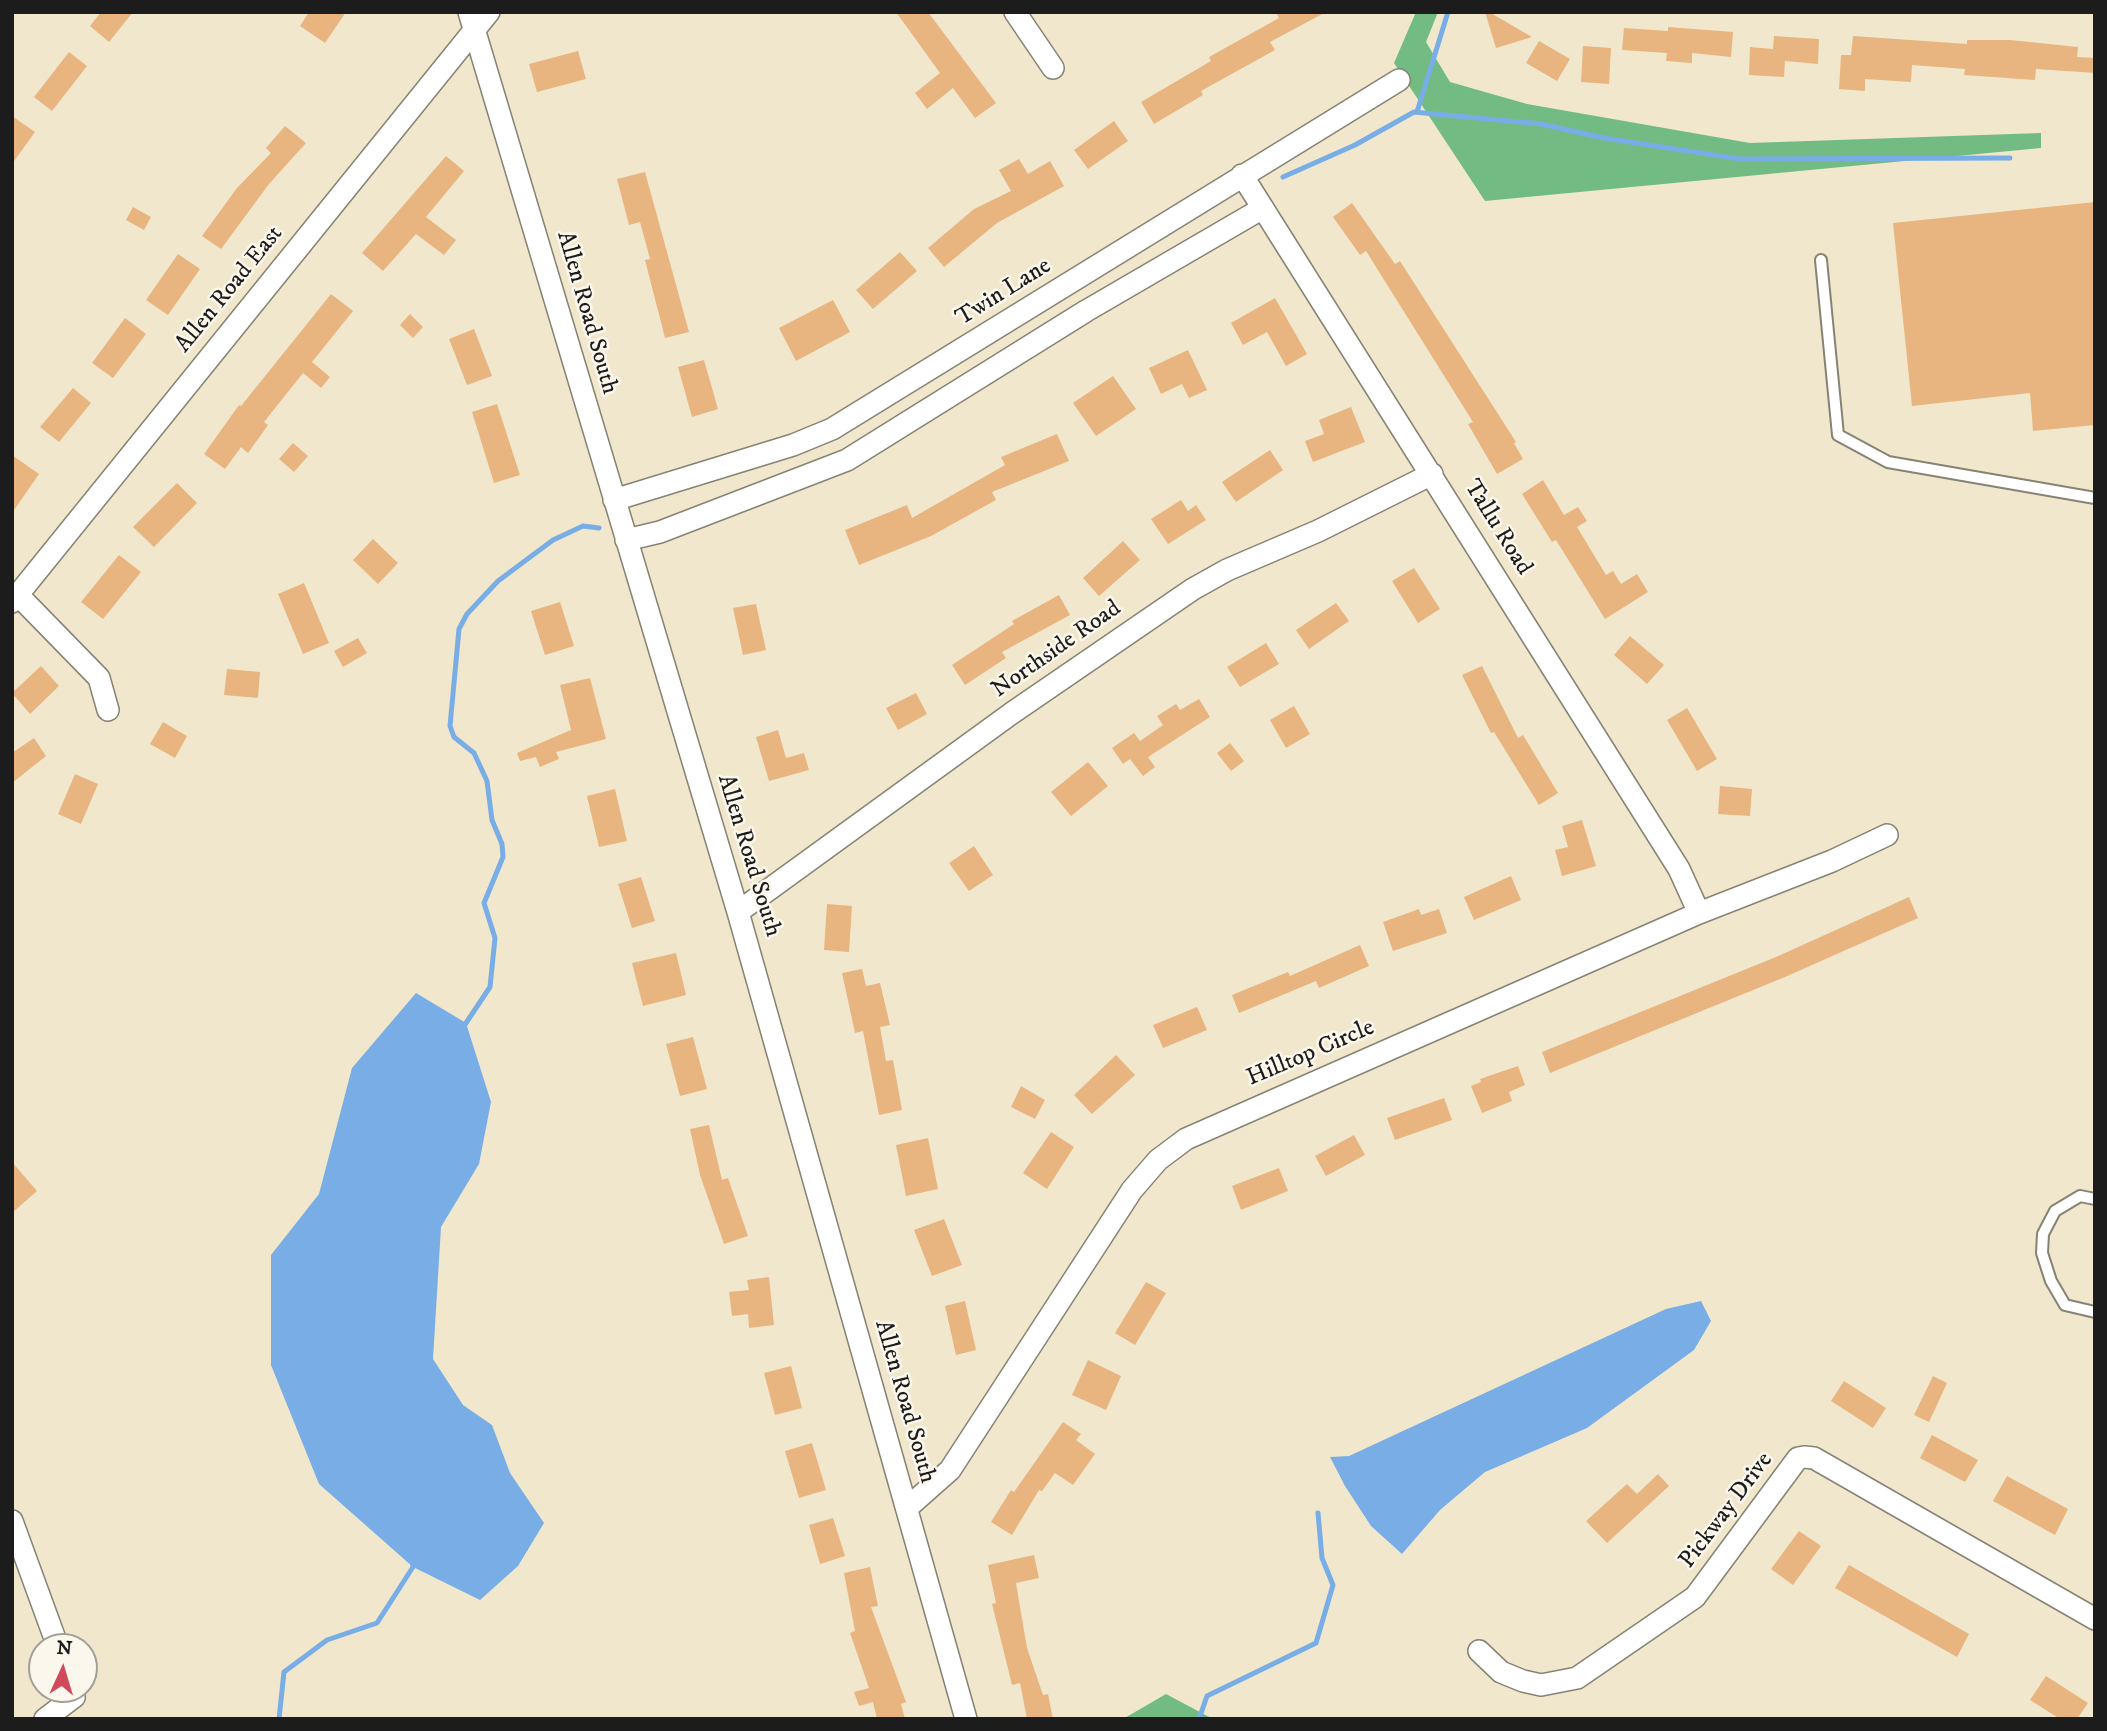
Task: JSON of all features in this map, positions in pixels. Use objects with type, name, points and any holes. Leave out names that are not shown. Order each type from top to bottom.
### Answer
[{"type":"street","name":"Allen Road East","points":[[15,599],[471,22],[489,12]]},
{"type":"street","points":[[1015,12],[1053,68]]},
{"type":"street","name":"Allen Road South","points":[[471,22],[737,912],[966,1719]]},
{"type":"street","name":"Twin Lane","points":[[614,500],[793,445],[832,429],[1399,80]]},
{"type":"street","name":"Tallu Road","points":[[1242,176],[1679,869],[1699,913]]},
{"type":"street","points":[[626,540],[660,532],[847,460],[1086,311],[1263,208]]},
{"type":"street","name":"Northside Road","points":[[737,912],[1012,713],[1193,590],[1227,570],[1339,521],[1432,474]]},
{"type":"street","points":[[15,599],[99,678],[108,710]]},
{"type":"street","name":"Hilltop Circle","points":[[907,1508],[950,1470],[1132,1190],[1158,1160],[1186,1139],[1699,913],[1832,861],[1887,835]]},
{"type":"street","name":"Pickway Drive","points":[[1479,1651],[1501,1672],[1523,1681],[1541,1685],[1577,1678],[1695,1597],[1798,1458],[1804,1457],[1814,1458],[2095,1619]]},
{"type":"street","points":[[12,1521],[53,1633]]},
{"type":"street","points":[[45,1719],[62,1703]]},
{"type":"lane","points":[[1821,260],[1838,435],[1888,462],[2095,498]]},
{"type":"lane","points":[[2095,1199],[2080,1196],[2056,1211],[2043,1234],[2042,1253],[2051,1281],[2065,1305],[2095,1312]]},
{"type":"green space","points":[[1416,12],[1438,12],[1426,42],[1450,82],[1527,104],[1750,143],[2041,133],[2041,148],[1485,201],[1394,63]]},
{"type":"green space","points":[[1166,1694],[1213,1719],[1123,1719]]},
{"type":"water","points":[[416,993],[466,1023],[491,1102],[479,1164],[441,1227],[433,1359],[463,1405],[492,1425],[510,1473],[544,1523],[518,1566],[480,1600],[413,1567],[319,1484],[271,1365],[271,1255],[319,1194],[352,1068]]},
{"type":"water","points":[[1701,1301],[1711,1321],[1694,1350],[1587,1428],[1485,1472],[1440,1510],[1402,1554],[1371,1526],[1330,1457],[1349,1456],[1666,1309]]},
{"type":"building","points":[[101,12],[133,12],[109,42],[90,26]]},
{"type":"building","points":[[309,12],[346,12],[325,43],[300,26]]},
{"type":"building","points":[[896,12],[928,12],[996,103],[975,118],[953,88],[927,109],[915,93],[940,73]]},
{"type":"building","points":[[1276,12],[1326,12],[1270,42],[1275,50],[1201,91],[1203,95],[1154,124],[1141,102],[1211,61],[1209,57],[1279,18]]},
{"type":"building","points":[[1485,12],[1489,12],[1532,37],[1496,48]]},
{"type":"building","points":[[1668,27],[1733,32],[1731,57],[1692,53],[1692,63],[1666,61],[1667,53],[1622,50],[1624,28],[1668,31]]},
{"type":"building","points":[[1774,36],[1819,39],[1818,64],[1785,61],[1784,77],[1749,75],[1750,47],[1773,49]]},
{"type":"building","points":[[1853,36],[1967,44],[1967,40],[2010,40],[2078,47],[2077,57],[2095,58],[2095,73],[2036,69],[2035,80],[1964,75],[1965,69],[1912,65],[1911,82],[1865,79],[1865,91],[1839,89],[1841,55],[1851,55]]},
{"type":"building","points":[[1539,41],[1570,59],[1557,81],[1526,63]]},
{"type":"building","points":[[1583,46],[1611,48],[1609,84],[1581,82]]},
{"type":"building","points":[[578,51],[586,79],[537,92],[529,64]]},
{"type":"building","points":[[69,52],[87,66],[52,111],[34,97]]},
{"type":"building","points":[[12,116],[35,132],[12,164]]},
{"type":"building","points":[[1114,121],[1128,141],[1088,169],[1074,150]]},
{"type":"building","points":[[285,126],[306,143],[269,184],[221,249],[202,236],[237,188],[271,153],[266,148]]},
{"type":"building","points":[[446,156],[464,171],[426,217],[456,240],[444,255],[416,234],[383,271],[362,253]]},
{"type":"building","points":[[1019,159],[1028,174],[1050,161],[1064,186],[997,223],[944,267],[928,248],[974,209],[1011,191],[999,170]]},
{"type":"building","points":[[645,172],[689,332],[665,338],[645,260],[650,259],[640,222],[629,225],[617,179]]},
{"type":"building","points":[[2095,202],[2095,425],[2033,431],[2030,393],[1912,406],[1893,223]]},
{"type":"building","points":[[1352,203],[1395,264],[1400,261],[1516,442],[1514,443],[1523,459],[1497,474],[1468,424],[1473,422],[1366,251],[1360,255],[1333,217]]},
{"type":"building","points":[[133,207],[151,217],[144,230],[126,220]]},
{"type":"building","points":[[900,252],[917,271],[873,309],[856,290]]},
{"type":"building","points":[[178,254],[200,269],[168,315],[146,300]]},
{"type":"building","points":[[331,294],[353,311],[312,362],[330,377],[321,388],[303,373],[264,422],[268,425],[248,453],[241,447],[225,469],[204,454],[239,405],[241,406]]},
{"type":"building","points":[[1275,298],[1307,354],[1286,366],[1267,332],[1243,345],[1231,323]]},
{"type":"building","points":[[833,300],[850,332],[796,361],[779,328]]},
{"type":"building","points":[[410,314],[423,327],[413,338],[400,325]]},
{"type":"building","points":[[125,318],[146,334],[113,378],[92,363]]},
{"type":"building","points":[[474,329],[492,376],[467,385],[449,339]]},
{"type":"building","points":[[1188,350],[1207,390],[1189,398],[1182,384],[1161,394],[1149,368]]},
{"type":"building","points":[[704,360],[718,409],[692,417],[678,367]]},
{"type":"building","points":[[1113,376],[1136,409],[1096,436],[1073,403]]},
{"type":"building","points":[[73,388],[91,403],[59,442],[40,427]]},
{"type":"building","points":[[497,404],[520,475],[494,483],[472,412]]},
{"type":"building","points":[[1351,407],[1365,442],[1313,462],[1305,441],[1324,434],[1319,420]]},
{"type":"building","points":[[1057,434],[1069,461],[992,492],[996,500],[931,536],[859,565],[845,530],[907,505],[912,518],[1005,465],[1001,457]]},
{"type":"building","points":[[293,443],[308,456],[294,472],[279,459]]},
{"type":"building","points":[[1270,450],[1283,470],[1236,502],[1222,482]]},
{"type":"building","points":[[12,455],[39,474],[12,513]]},
{"type":"building","points":[[1543,480],[1564,515],[1578,507],[1587,521],[1577,527],[1606,575],[1613,571],[1621,584],[1637,574],[1648,592],[1605,619],[1556,540],[1552,542],[1522,494]]},
{"type":"building","points":[[177,483],[197,503],[154,547],[133,527]]},
{"type":"building","points":[[1181,500],[1188,511],[1196,505],[1206,520],[1168,544],[1151,519]]},
{"type":"building","points":[[373,539],[398,563],[378,584],[353,560]]},
{"type":"building","points":[[1123,541],[1140,560],[1099,596],[1083,578]]},
{"type":"building","points":[[119,555],[141,572],[103,619],[81,602]]},
{"type":"building","points":[[1414,568],[1440,609],[1418,623],[1392,581]]},
{"type":"building","points":[[304,583],[329,643],[303,654],[278,594]]},
{"type":"building","points":[[1059,595],[1070,615],[1002,652],[1006,658],[965,685],[952,665],[1014,624],[1012,621]]},
{"type":"building","points":[[560,602],[574,646],[545,655],[531,611]]},
{"type":"building","points":[[1336,603],[1349,621],[1309,649],[1296,630]]},
{"type":"building","points":[[756,604],[766,650],[743,655],[733,608]]},
{"type":"building","points":[[1630,636],[1664,665],[1647,684],[1614,655]]},
{"type":"building","points":[[358,638],[367,653],[343,667],[334,651]]},
{"type":"building","points":[[1266,643],[1279,664],[1240,687],[1227,667]]},
{"type":"building","points":[[41,666],[59,686],[30,714],[12,693]]},
{"type":"building","points":[[1482,666],[1518,738],[1523,735],[1558,793],[1539,805],[1494,732],[1491,733],[1462,675]]},
{"type":"building","points":[[227,669],[260,672],[258,698],[224,695]]},
{"type":"building","points":[[590,678],[606,739],[556,752],[559,759],[540,767],[536,757],[520,761],[517,753],[571,730],[560,685]]},
{"type":"building","points":[[916,693],[927,714],[898,730],[886,708]]},
{"type":"building","points":[[1199,699],[1210,717],[1148,757],[1155,767],[1143,776],[1130,759],[1123,764],[1112,748],[1134,733],[1140,741],[1163,725],[1157,716],[1176,704],[1180,710]]},
{"type":"building","points":[[1294,706],[1310,734],[1286,748],[1270,720]]},
{"type":"building","points":[[1687,708],[1717,759],[1697,771],[1667,720]]},
{"type":"building","points":[[163,722],[187,736],[175,758],[150,744]]},
{"type":"building","points":[[778,730],[786,758],[804,753],[809,770],[769,781],[756,737]]},
{"type":"building","points":[[34,738],[46,756],[12,783],[12,753]]},
{"type":"building","points":[[1230,743],[1244,761],[1231,771],[1217,753]]},
{"type":"building","points":[[1088,762],[1108,786],[1071,816],[1051,792]]},
{"type":"building","points":[[75,774],[98,784],[81,824],[58,814]]},
{"type":"building","points":[[1720,786],[1752,789],[1750,816],[1718,814]]},
{"type":"building","points":[[615,789],[627,841],[599,847],[587,796]]},
{"type":"building","points":[[1582,820],[1596,866],[1562,876],[1555,850],[1568,847],[1562,826]]},
{"type":"building","points":[[974,846],[993,875],[969,891],[949,863]]},
{"type":"building","points":[[1511,876],[1521,900],[1474,920],[1464,897]]},
{"type":"building","points":[[641,877],[655,921],[632,928],[618,884]]},
{"type":"building","points":[[1909,897],[1918,918],[1785,977],[1550,1073],[1542,1052],[1776,957]]},
{"type":"building","points":[[827,904],[852,906],[849,952],[824,950]]},
{"type":"building","points":[[1419,909],[1421,915],[1439,909],[1447,933],[1393,951],[1383,922]]},
{"type":"building","points":[[1360,945],[1369,966],[1319,988],[1316,981],[1239,1013],[1232,995],[1288,972],[1290,976]]},
{"type":"building","points":[[676,953],[686,995],[643,1006],[632,963]]},
{"type":"building","points":[[862,969],[866,986],[880,983],[890,1025],[880,1027],[886,1061],[893,1060],[902,1110],[879,1115],[863,1031],[855,1033],[842,973]]},
{"type":"building","points":[[1197,1007],[1207,1030],[1163,1048],[1153,1025]]},
{"type":"building","points":[[693,1037],[707,1089],[680,1096],[666,1044]]},
{"type":"building","points":[[1116,1055],[1135,1075],[1092,1114],[1074,1095]]},
{"type":"building","points":[[1518,1066],[1525,1085],[1509,1092],[1512,1101],[1482,1113],[1471,1086],[1481,1082],[1480,1079]]},
{"type":"building","points":[[1021,1086],[1045,1100],[1035,1119],[1011,1107]]},
{"type":"building","points":[[1444,1098],[1452,1120],[1395,1140],[1387,1118]]},
{"type":"building","points":[[709,1125],[722,1180],[728,1178],[748,1236],[724,1244],[700,1175],[690,1129]]},
{"type":"building","points":[[1051,1132],[1074,1147],[1047,1189],[1023,1173]]},
{"type":"building","points":[[1354,1135],[1365,1155],[1326,1176],[1315,1156]]},
{"type":"building","points":[[928,1138],[938,1189],[906,1196],[896,1145]]},
{"type":"building","points":[[12,1162],[37,1191],[12,1213]]},
{"type":"building","points":[[1279,1168],[1288,1191],[1241,1210],[1232,1186]]},
{"type":"building","points":[[944,1219],[962,1265],[932,1276],[914,1230]]},
{"type":"building","points":[[769,1277],[774,1325],[749,1328],[748,1314],[732,1316],[729,1292],[749,1290],[747,1280]]},
{"type":"building","points":[[1146,1282],[1166,1293],[1135,1345],[1115,1333]]},
{"type":"building","points":[[965,1301],[976,1350],[956,1355],[945,1306]]},
{"type":"building","points":[[1088,1360],[1121,1376],[1106,1410],[1072,1395]]},
{"type":"building","points":[[791,1366],[802,1408],[775,1415],[764,1373]]},
{"type":"building","points":[[1933,1376],[1947,1383],[1929,1422],[1914,1415]]},
{"type":"building","points":[[1844,1381],[1886,1408],[1873,1428],[1831,1401]]},
{"type":"building","points":[[1063,1422],[1081,1434],[1076,1440],[1095,1454],[1073,1485],[1055,1473],[1042,1491],[1039,1490],[1012,1535],[991,1522],[1011,1490],[1014,1492]]},
{"type":"building","points":[[1932,1435],[1978,1460],[1965,1482],[1920,1458]]},
{"type":"building","points":[[812,1443],[826,1490],[799,1498],[785,1451]]},
{"type":"building","points":[[1658,1474],[1669,1486],[1607,1543],[1586,1521],[1627,1484],[1637,1494]]},
{"type":"building","points":[[2007,1476],[2068,1509],[2055,1535],[1993,1501]]},
{"type":"building","points":[[833,1518],[845,1556],[820,1564],[809,1525]]},
{"type":"building","points":[[1799,1531],[1821,1546],[1793,1585],[1771,1569]]},
{"type":"building","points":[[1034,1555],[1039,1578],[1016,1583],[1027,1648],[1043,1695],[1048,1694],[1053,1719],[1027,1719],[1020,1683],[1012,1685],[992,1604],[996,1603],[988,1565]]},
{"type":"building","points":[[1849,1565],[1969,1634],[1957,1657],[1835,1588]]},
{"type":"building","points":[[870,1567],[878,1606],[871,1607],[906,1702],[901,1704],[905,1719],[877,1719],[873,1702],[859,1706],[854,1692],[869,1688],[850,1633],[855,1631],[844,1573]]},
{"type":"building","points":[[2046,1676],[2088,1703],[2077,1719],[2060,1719],[2030,1700]]},
{"type":"waterway","points":[[1417,112],[1448,12]]},
{"type":"waterway","points":[[1283,177],[1355,145],[1414,112],[1541,124],[1604,138],[1740,159],[2010,158]]},
{"type":"waterway","points":[[462,1029],[490,987],[495,938],[484,903],[503,857],[502,844],[492,820],[487,781],[474,753],[454,737],[450,726],[459,629],[467,614],[498,581],[553,540],[583,526],[599,528]]},
{"type":"waterway","points":[[1199,1719],[1207,1696],[1316,1643],[1333,1585],[1322,1558],[1318,1513]]},
{"type":"waterway","points":[[279,1719],[284,1672],[327,1640],[377,1623],[413,1567],[412,1562]]}]
